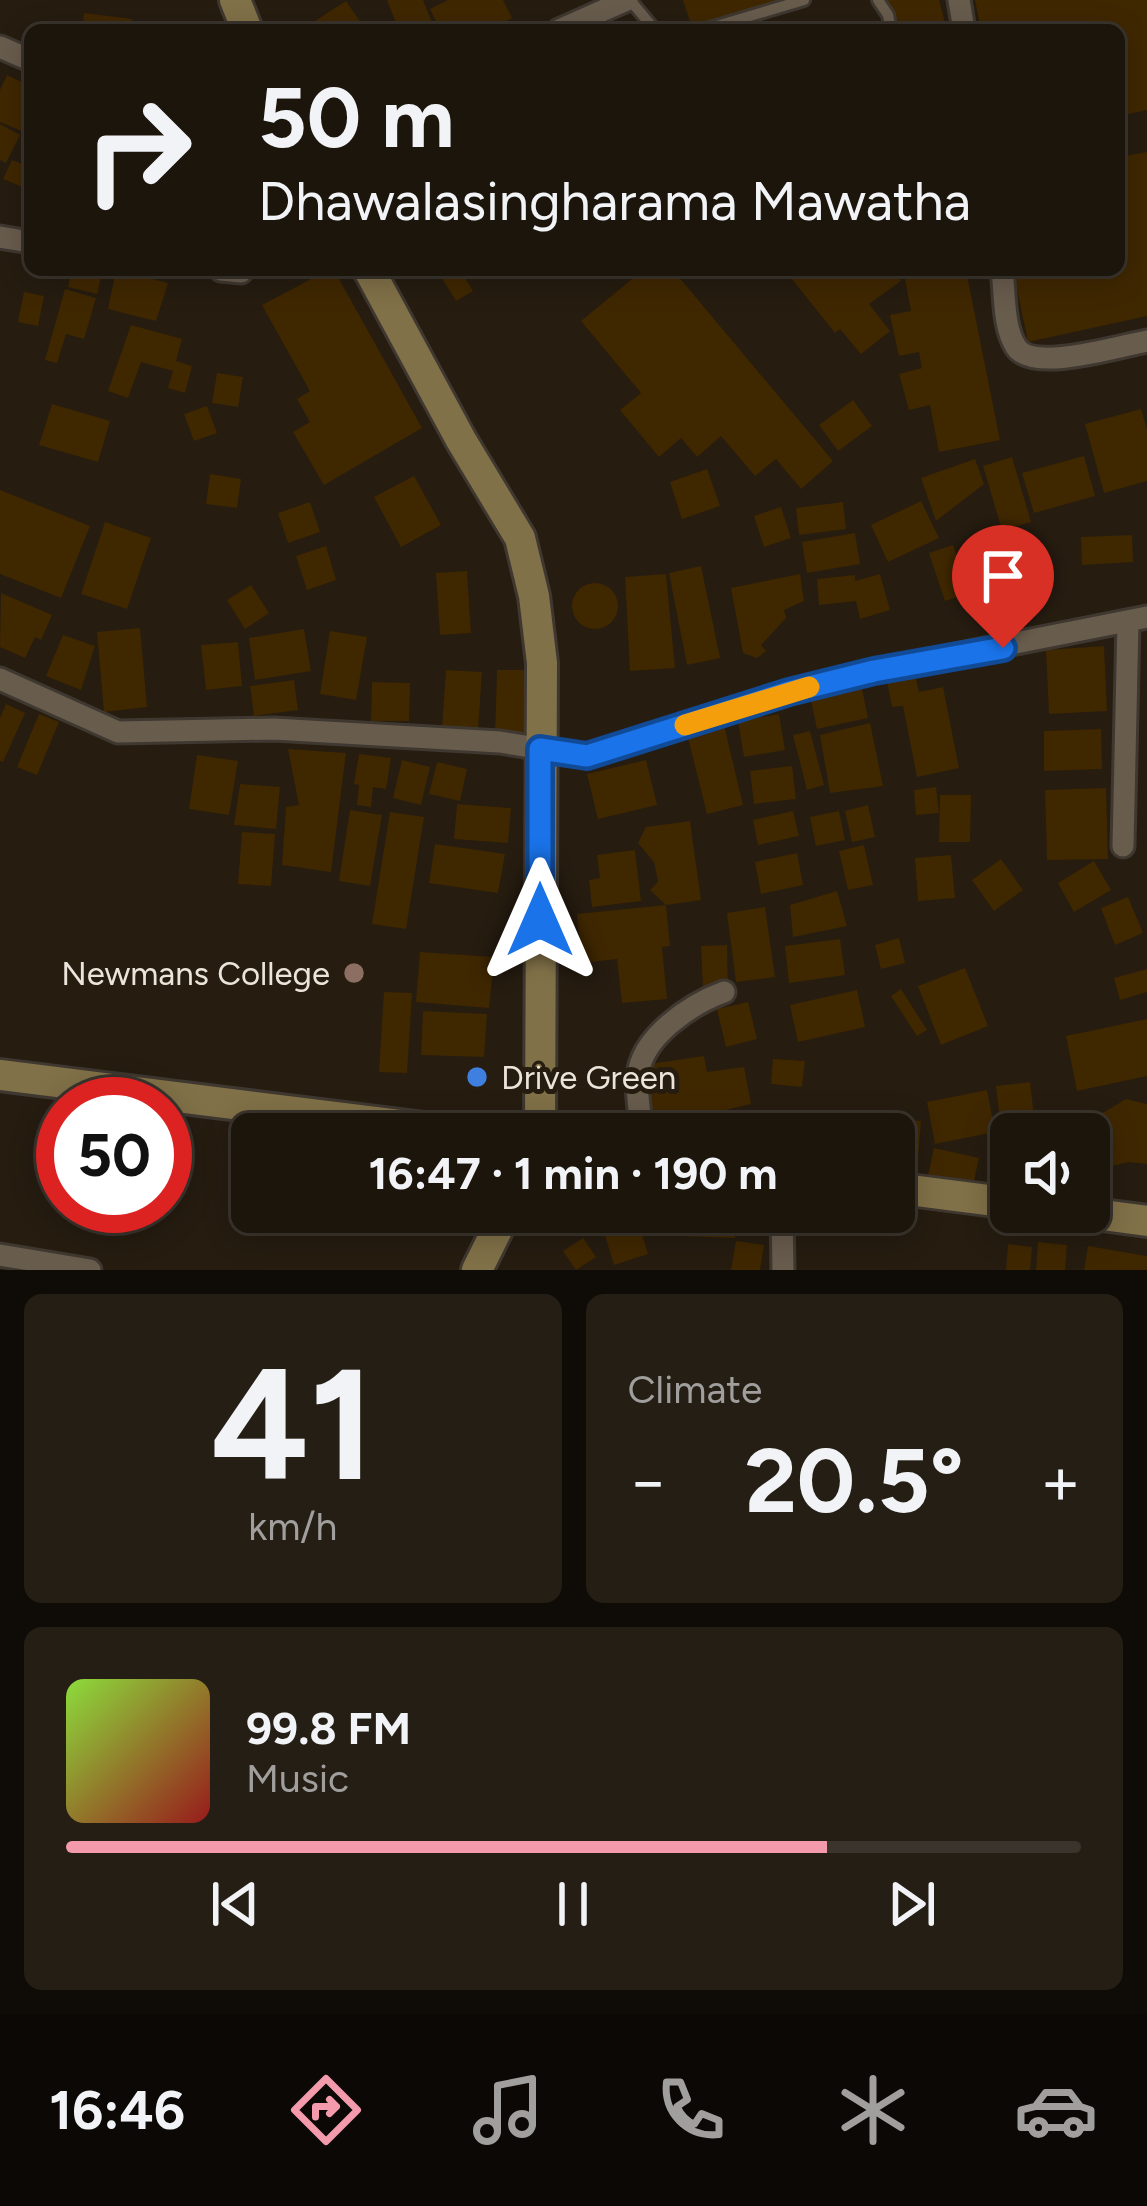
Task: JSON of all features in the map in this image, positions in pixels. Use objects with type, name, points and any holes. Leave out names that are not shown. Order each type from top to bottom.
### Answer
[{"type":"main road","points":[[372,276],[520,538],[534,596],[542,663],[540,1113]]},
{"type":"main road","points":[[0,1075],[304,1113]]},
{"type":"main road","points":[[915,1191],[990,1200]]},
{"type":"main road","points":[[1110,1216],[1147,1221]]},
{"type":"main road","points":[[477,1270],[496,1233]]},
{"type":"street","points":[[573,24],[628,0]]},
{"type":"street","points":[[1003,276],[1015,345],[1035,359],[1147,340]]},
{"type":"street","points":[[0,679],[118,732],[274,729],[500,742],[587,756],[853,676],[1137,619],[1124,846]]},
{"type":"street","points":[[641,1113],[637,1072],[648,1048],[702,1000],[724,992]]},
{"type":"street","points":[[782,1233],[783,1270]]},
{"type":"street","points":[[0,1255],[90,1270]]},
{"type":"lane","points":[[628,0],[650,24]]},
{"type":"lane","points":[[723,24],[804,0]]},
{"type":"building","points":[[387,0],[423,0],[433,24],[397,24]]},
{"type":"building","points":[[448,0],[503,0],[512,18],[500,24],[437,24],[430,9]]},
{"type":"building","points":[[683,0],[779,0],[705,24],[691,24]]},
{"type":"building","points":[[885,0],[939,0],[945,24],[891,24]]},
{"type":"building","points":[[975,0],[1147,0],[1147,110],[1125,115],[1125,24],[980,24]]},
{"type":"building","points":[[346,1],[362,24],[310,24]]},
{"type":"building","points":[[84,13],[132,19],[131,24],[83,24]]},
{"type":"building","points":[[7,75],[24,83],[24,132],[0,122],[0,90]]},
{"type":"building","points":[[0,124],[20,135],[6,163],[0,160]]},
{"type":"building","points":[[1147,152],[1147,316],[1028,342],[1014,276],[1125,276],[1125,156]]},
{"type":"building","points":[[12,160],[24,165],[24,188],[3,179]]},
{"type":"building","points":[[71,276],[102,276],[97,294],[68,287]]},
{"type":"building","points":[[115,276],[168,283],[156,321],[108,309]]},
{"type":"building","points":[[317,276],[337,276],[422,428],[324,485],[293,432],[310,422],[297,399],[310,391],[262,305]]},
{"type":"building","points":[[441,276],[464,276],[473,291],[456,301]]},
{"type":"building","points":[[636,276],[678,276],[833,461],[801,489],[776,459],[755,476],[721,436],[697,457],[681,438],[659,457],[620,410],[641,393],[581,321]]},
{"type":"building","points":[[790,276],[897,276],[901,281],[869,304],[890,331],[861,354],[840,329],[835,333]]},
{"type":"building","points":[[967,276],[1000,440],[939,452],[930,405],[909,410],[899,374],[922,368],[919,352],[899,356],[890,315],[911,311],[905,279]]},
{"type":"building","points":[[65,289],[96,298],[84,339],[66,334],[57,363],[45,360]]},
{"type":"building","points":[[24,292],[44,296],[38,326],[18,322]]},
{"type":"building","points":[[131,325],[182,339],[176,361],[192,366],[185,393],[168,388],[173,371],[141,362],[128,398],[108,391]]},
{"type":"building","points":[[217,373],[243,377],[238,407],[212,403]]},
{"type":"building","points":[[853,400],[872,426],[838,451],[819,425]]},
{"type":"building","points":[[52,404],[110,421],[98,462],[39,445]]},
{"type":"building","points":[[207,406],[217,433],[194,441],[184,414]]},
{"type":"building","points":[[1141,409],[1147,429],[1147,481],[1104,493],[1085,424]]},
{"type":"building","points":[[1084,456],[1095,496],[1034,513],[1022,473]]},
{"type":"building","points":[[1012,457],[1031,522],[1002,530],[983,466]]},
{"type":"building","points":[[975,459],[984,484],[936,521],[921,478]]},
{"type":"building","points":[[707,469],[720,506],[682,519],[670,482]]},
{"type":"building","points":[[210,474],[241,479],[237,508],[206,504]]},
{"type":"building","points":[[414,476],[441,525],[401,547],[374,497]]},
{"type":"building","points":[[0,490],[90,526],[61,598],[0,574]]},
{"type":"building","points":[[921,501],[939,538],[888,562],[871,525]]},
{"type":"building","points":[[310,502],[320,532],[288,543],[278,513]]},
{"type":"building","points":[[843,502],[846,529],[799,535],[796,508]]},
{"type":"building","points":[[781,507],[791,538],[764,547],[754,516]]},
{"type":"building","points":[[105,522],[151,538],[127,609],[81,594]]},
{"type":"building","points":[[855,533],[860,564],[807,573],[802,542]]},
{"type":"building","points":[[1132,535],[1133,562],[1082,565],[1081,537]]},
{"type":"building","points":[[953,545],[969,593],[945,601],[929,553]]},
{"type":"building","points":[[326,546],[336,580],[307,590],[296,556]]},
{"type":"building","points":[[1025,557],[1031,591],[990,599],[984,566]]},
{"type":"building","points":[[701,566],[720,658],[687,665],[669,573]]},
{"type":"building","points":[[467,571],[471,633],[440,635],[436,573]]},
{"type":"building","points":[[666,574],[675,668],[630,671],[625,577]]},
{"type":"building","points":[[800,574],[804,601],[784,610],[786,618],[761,645],[766,651],[757,658],[743,653],[731,588]]},
{"type":"building","points":[[880,574],[890,610],[860,619],[856,601],[819,605],[817,579],[855,575],[855,581]]},
{"type":"building","points":[[595,583],[611,590],[618,606],[611,622],[595,629],[579,622],[572,606],[579,590]]},
{"type":"building","points":[[251,585],[269,613],[245,629],[227,600]]},
{"type":"building","points":[[1,593],[52,615],[41,640],[35,637],[25,658],[0,647]]},
{"type":"building","points":[[140,628],[147,707],[104,712],[97,632]]},
{"type":"building","points":[[304,629],[311,671],[255,680],[249,638]]},
{"type":"building","points":[[330,631],[367,637],[356,700],[320,694]]},
{"type":"building","points":[[63,635],[95,646],[81,690],[46,676]]},
{"type":"building","points":[[238,642],[242,686],[206,690],[201,645]]},
{"type":"building","points":[[1104,646],[1107,711],[1049,714],[1046,650]]},
{"type":"building","points":[[446,670],[482,672],[478,730],[442,727]]},
{"type":"building","points":[[497,670],[526,670],[524,736],[495,735]]},
{"type":"building","points":[[914,670],[919,692],[943,687],[959,768],[917,777],[903,706],[892,707],[886,676]]},
{"type":"building","points":[[294,680],[298,710],[254,716],[250,686]]},
{"type":"building","points":[[372,682],[410,683],[409,721],[371,721]]},
{"type":"building","points":[[861,684],[868,718],[817,729],[810,696]]},
{"type":"building","points":[[6,704],[25,713],[3,762],[0,718]]},
{"type":"building","points":[[39,714],[59,722],[37,775],[17,767]]},
{"type":"building","points":[[779,714],[785,750],[744,757],[738,721]]},
{"type":"building","points":[[870,723],[883,786],[830,793],[820,735]]},
{"type":"building","points":[[724,725],[743,805],[707,814],[687,734]]},
{"type":"building","points":[[1101,729],[1102,769],[1044,771],[1044,731]]},
{"type":"building","points":[[810,731],[824,785],[807,790],[793,735]]},
{"type":"building","points":[[288,749],[346,753],[331,872],[282,865],[286,807],[299,805]]},
{"type":"building","points":[[359,754],[391,758],[386,789],[373,787],[371,807],[357,805],[359,785],[354,784]]},
{"type":"building","points":[[197,755],[238,761],[229,815],[189,809]]},
{"type":"building","points":[[402,760],[430,767],[421,805],[393,798]]},
{"type":"building","points":[[646,760],[657,805],[598,819],[587,774]]},
{"type":"building","points":[[437,762],[467,769],[460,801],[429,794]]},
{"type":"building","points":[[792,766],[796,799],[754,804],[750,771]]},
{"type":"building","points":[[240,784],[280,787],[276,829],[234,825]]},
{"type":"building","points":[[936,787],[939,813],[916,815],[914,790]]},
{"type":"building","points":[[1106,788],[1108,859],[1047,860],[1045,790]]},
{"type":"building","points":[[940,795],[971,795],[970,842],[939,842]]},
{"type":"building","points":[[457,804],[511,808],[508,843],[454,839]]},
{"type":"building","points":[[868,805],[875,837],[852,842],[845,811]]},
{"type":"building","points":[[350,810],[382,815],[370,886],[339,881]]},
{"type":"building","points":[[793,811],[799,836],[758,845],[753,820]]},
{"type":"building","points":[[839,811],[845,840],[816,846],[810,817]]},
{"type":"building","points":[[390,812],[424,817],[406,929],[372,924]]},
{"type":"building","points":[[690,821],[701,900],[666,905],[650,890],[658,882],[654,862],[638,843],[646,827]]},
{"type":"building","points":[[242,832],[275,834],[271,886],[238,884]]},
{"type":"building","points":[[435,844],[505,854],[498,893],[429,883]]},
{"type":"building","points":[[864,845],[873,885],[848,890],[839,851]]},
{"type":"building","points":[[635,850],[641,901],[592,907],[589,880],[600,878],[597,855]]},
{"type":"building","points":[[797,853],[803,885],[761,894],[755,862]]},
{"type":"building","points":[[951,855],[955,898],[918,901],[915,858]]},
{"type":"building","points":[[1001,859],[1023,890],[994,911],[972,880]]},
{"type":"building","points":[[1094,861],[1111,890],[1074,912],[1058,883]]},
{"type":"building","points":[[837,891],[847,926],[793,937],[790,905]]},
{"type":"building","points":[[1128,897],[1143,933],[1115,945],[1101,908]]},
{"type":"building","points":[[666,905],[670,946],[662,947],[667,999],[622,1003],[617,959],[582,963],[577,914]]},
{"type":"building","points":[[765,907],[775,977],[736,982],[727,913]]},
{"type":"building","points":[[899,938],[905,963],[881,969],[875,945]]},
{"type":"building","points":[[840,939],[845,975],[789,983],[785,946]]},
{"type":"building","points":[[727,945],[728,988],[703,989],[701,946]]},
{"type":"building","points":[[420,952],[494,957],[489,1008],[416,1002]]},
{"type":"building","points":[[965,968],[988,1026],[941,1045],[918,986]]},
{"type":"building","points":[[1147,969],[1147,992],[1120,1000],[1114,978]]},
{"type":"building","points":[[901,989],[927,1030],[917,1036],[891,996]]},
{"type":"building","points":[[857,990],[865,1027],[798,1042],[790,1005]]},
{"type":"building","points":[[384,992],[412,993],[407,1073],[379,1072]]},
{"type":"building","points":[[748,1002],[757,1039],[726,1047],[717,1009]]},
{"type":"building","points":[[423,1011],[487,1014],[484,1057],[421,1055]]},
{"type":"building","points":[[1147,1019],[1147,1076],[1077,1091],[1066,1036]]},
{"type":"building","points":[[704,1056],[707,1072],[744,1067],[751,1104],[722,1113],[648,1113],[643,1065]]},
{"type":"building","points":[[773,1059],[805,1061],[802,1087],[771,1084]]},
{"type":"building","points":[[1030,1082],[1034,1113],[999,1113],[996,1086]]},
{"type":"building","points":[[987,1090],[990,1133],[935,1144],[927,1102]]},
{"type":"building","points":[[1126,1099],[1147,1104],[1147,1164],[1110,1167],[1110,1113],[1102,1113]]},
{"type":"building","points":[[915,1120],[921,1121],[915,1171]]},
{"type":"building","points":[[934,1148],[979,1158],[972,1190],[927,1180]]},
{"type":"building","points":[[604,1233],[642,1233],[648,1254],[614,1265]]},
{"type":"building","points":[[681,1233],[735,1233],[735,1238]]},
{"type":"building","points":[[583,1238],[596,1257],[576,1270],[563,1251]]},
{"type":"building","points":[[736,1241],[764,1245],[760,1270],[731,1270]]},
{"type":"building","points":[[1038,1242],[1067,1245],[1065,1270],[1036,1270]]},
{"type":"building","points":[[1008,1244],[1032,1247],[1030,1270],[1006,1270]]},
{"type":"building","points":[[1088,1246],[1147,1256],[1147,1270],[1084,1270]]},
{"type":"slow traffic","points":[[685,725],[809,687]]},
{"type":"place","name":"Newmans College","points":[[354,973]]},
{"type":"place","name":"Drive Green","points":[[477,1077]]},
{"type":"route","points":[[540,920],[540,749],[587,756],[789,692],[1003,648]]}]
